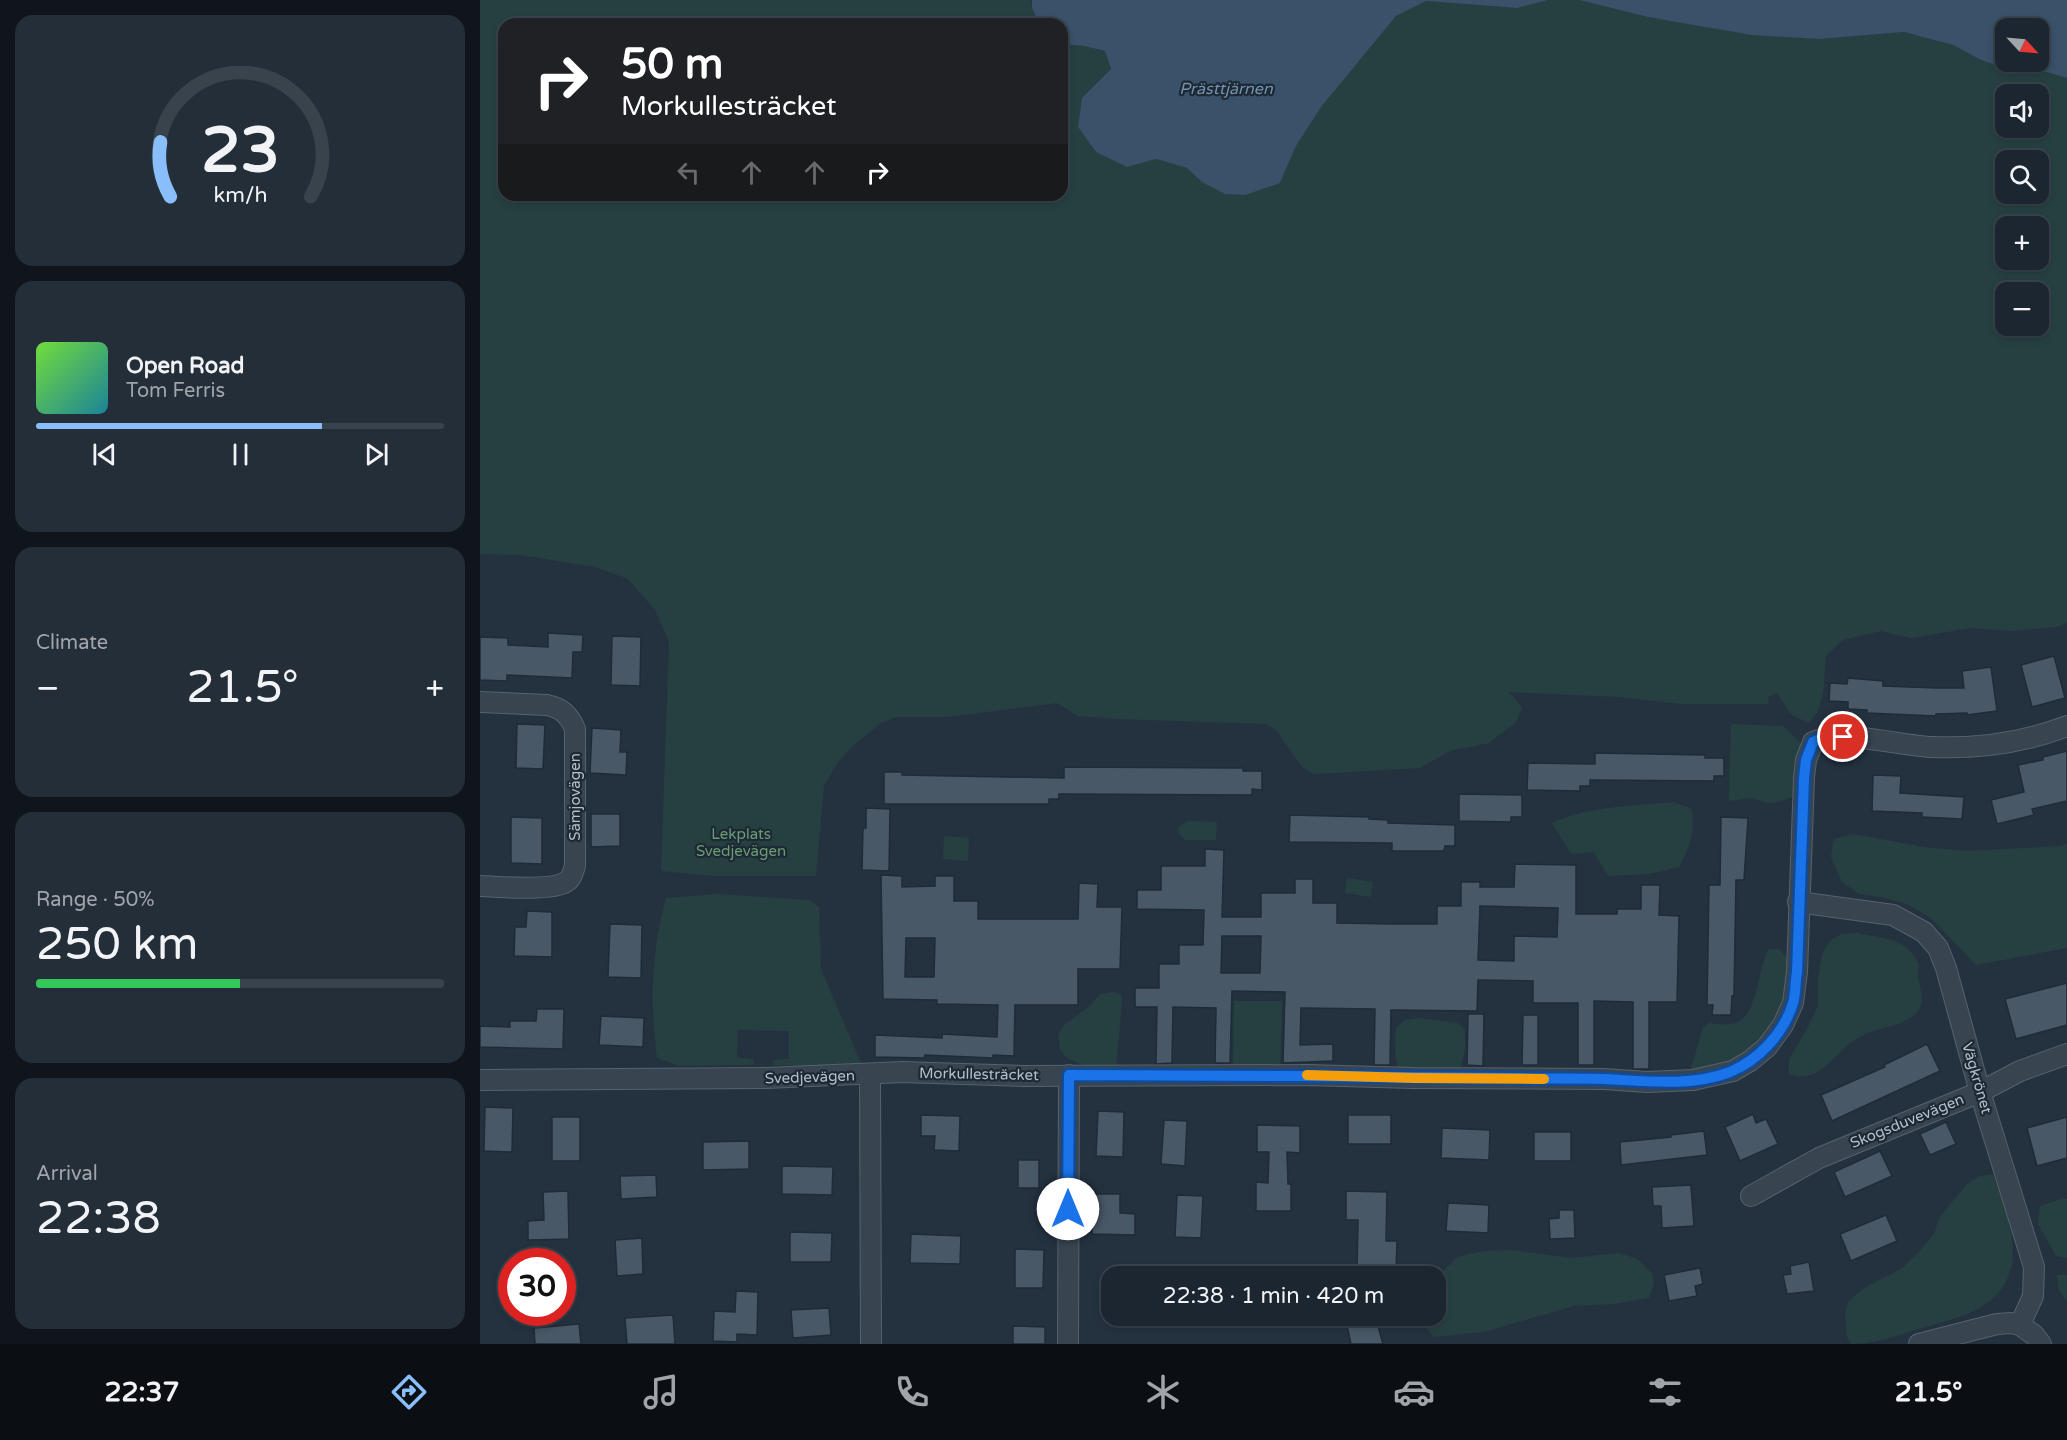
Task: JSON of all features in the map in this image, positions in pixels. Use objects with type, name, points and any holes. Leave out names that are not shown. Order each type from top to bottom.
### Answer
[{"type":"street","name":"Sämjovägen","points":[[480,702],[557,707],[565,712],[575,729],[575,866],[572,875],[568,881],[553,887],[480,886]]},
{"type":"street","name":"Morkullesträcket","points":[[870,1075],[902,1072],[1012,1076],[1307,1075],[1604,1079],[1647,1082],[1693,1080],[1718,1076],[1733,1071],[1767,1047],[1783,1025],[1793,1003],[1797,972],[1804,778],[1806,760],[1813,742],[1824,737],[1843,737],[1931,747],[1976,746],[2016,742],[2067,726]]},
{"type":"street","name":"Vägkrönet","points":[[1798,902],[1893,915],[1924,932],[1938,948],[1946,968],[1980,1092],[2034,1267],[2034,1296],[2020,1325]]},
{"type":"street","name":"Skogsduvevägen","points":[[1751,1196],[1819,1158],[1980,1092],[2020,1071],[2067,1054]]},
{"type":"street","name":"Svedjevägen","points":[[480,1080],[870,1075],[871,1344]]},
{"type":"street","points":[[1068,1344],[1069,1075]]},
{"type":"street","points":[[1919,1344],[1997,1324],[2011,1323],[2020,1325],[2034,1335],[2041,1344]]},
{"type":"green space","name":"Lekplats Svedjevägen","points":[[480,0],[1031,0],[1036,18],[498,18],[498,201],[1068,201],[1068,45],[1105,51],[1111,69],[1082,99],[1127,167],[1156,159],[1187,168],[1202,182],[1280,183],[1296,146],[1321,107],[1345,77],[1396,16],[1426,1],[1517,8],[1548,0],[1579,0],[1648,17],[1820,39],[1904,32],[1953,45],[1995,65],[1995,72],[2046,72],[2067,78],[2067,623],[2055,627],[2012,631],[1971,628],[1911,638],[1881,631],[1843,640],[1826,656],[1821,701],[1814,717],[1808,723],[1791,714],[1777,693],[1768,697],[1769,704],[1681,704],[1619,697],[1507,692],[1522,708],[1516,722],[1489,743],[1450,751],[1420,768],[1314,774],[1302,767],[1276,730],[1266,724],[1078,716],[1057,703],[948,717],[896,717],[881,723],[855,744],[838,762],[824,786],[816,876],[715,876],[661,871],[669,641],[655,610],[628,579],[596,567],[520,555],[480,554]]},
{"type":"green space","points":[[1731,724],[1783,726],[1802,745],[1796,796],[1768,803],[1750,798],[1729,801]]},
{"type":"green space","points":[[1673,802],[1692,809],[1692,832],[1689,846],[1679,867],[1649,874],[1608,876],[1594,852],[1571,854],[1552,823],[1596,810]]},
{"type":"green space","points":[[1187,821],[1217,822],[1216,840],[1185,840],[1178,832],[1179,827]]},
{"type":"green space","points":[[1853,834],[1924,847],[1966,851],[2067,844],[2067,948],[1976,965],[1931,918],[1907,904],[1859,894],[1842,882],[1831,857],[1834,839]]},
{"type":"green space","points":[[944,836],[969,838],[968,861],[943,859]]},
{"type":"green space","points":[[1347,878],[1373,882],[1371,897],[1345,893]]},
{"type":"green space","points":[[717,894],[809,900],[819,907],[821,969],[863,1068],[774,1065],[773,1060],[789,1059],[789,1031],[738,1030],[737,1057],[754,1060],[753,1065],[680,1066],[657,1058],[653,1017],[653,978],[657,938],[666,898]]},
{"type":"green space","points":[[1857,933],[1894,941],[1908,949],[1914,956],[1919,965],[1918,975],[1922,996],[1920,1007],[1916,1013],[1903,1022],[1870,1032],[1853,1041],[1829,1064],[1811,1075],[1789,1074],[1789,1059],[1818,1006],[1818,980],[1822,954],[1830,941],[1841,934]]},
{"type":"green space","points":[[1769,949],[1779,949],[1786,956],[1788,969],[1782,1005],[1772,1030],[1756,1053],[1688,1078],[1703,1028],[1709,1023],[1735,1023],[1745,1017],[1754,999]]},
{"type":"green space","points":[[1113,992],[1121,995],[1122,1004],[1116,1067],[1093,1067],[1067,1058],[1060,1050],[1058,1036],[1063,1026],[1091,1005],[1100,994]]},
{"type":"green space","points":[[1234,1001],[1282,1001],[1280,1075],[1233,1075]]},
{"type":"green space","points":[[1419,1018],[1458,1023],[1465,1030],[1465,1047],[1460,1074],[1398,1068],[1395,1054],[1396,1028],[1405,1020]]},
{"type":"green space","points":[[1993,1174],[2006,1211],[2013,1249],[2011,1267],[2005,1283],[1993,1298],[1974,1311],[1957,1318],[1880,1340],[1851,1344],[1847,1337],[1845,1312],[1849,1301],[1864,1288],[1901,1269],[1934,1234],[1939,1218],[1967,1184],[1979,1176]]},
{"type":"green space","points":[[2067,1199],[2067,1258],[2056,1256],[2038,1224],[2040,1206]]},
{"type":"green space","points":[[1511,1250],[1572,1258],[1619,1253],[1638,1259],[1652,1274],[1654,1283],[1649,1298],[1614,1304],[1574,1306],[1483,1332],[1434,1337],[1424,1326],[1446,1326],[1446,1269],[1457,1257],[1484,1251]]},
{"type":"green space","points":[[2057,1275],[2067,1275],[2067,1302],[2059,1290]]},
{"type":"water","name":"Prästtjärnen","points":[[1032,0],[1548,0],[1517,8],[1426,1],[1396,16],[1321,107],[1296,146],[1280,183],[1245,195],[1225,194],[1202,182],[1187,168],[1156,159],[1127,167],[1096,152],[1078,127],[1082,98],[1111,69],[1105,51],[1068,45],[1068,18],[1036,18],[1032,8]]},
{"type":"water","points":[[1579,0],[2067,0],[2067,78],[2046,72],[2049,72],[2049,18],[1995,18],[1995,65],[1953,45],[1904,32],[1820,39],[1752,35],[1648,17]]},
{"type":"building","points":[[548,633],[583,635],[582,652],[573,652],[572,678],[507,675],[507,681],[480,680],[480,637],[508,638],[508,645],[548,647]]},
{"type":"building","points":[[612,636],[641,637],[640,686],[611,685]]},
{"type":"building","points":[[2054,656],[2065,698],[2032,707],[2021,665]]},
{"type":"building","points":[[1991,667],[1997,711],[1967,715],[1967,713],[1936,714],[1936,716],[1867,713],[1867,710],[1848,709],[1848,702],[1829,701],[1830,683],[1847,684],[1848,678],[1883,681],[1883,686],[1964,688],[1962,671]]},
{"type":"building","points":[[517,724],[545,725],[543,769],[516,768]]},
{"type":"building","points":[[592,728],[621,730],[620,752],[627,752],[626,775],[590,773]]},
{"type":"building","points":[[2067,751],[2067,801],[2032,809],[2034,815],[1997,824],[1991,800],[2024,792],[2018,765],[2043,760],[2043,757]]},
{"type":"building","points":[[1595,753],[1705,755],[1705,758],[1724,758],[1724,776],[1714,776],[1714,781],[1590,780],[1590,786],[1580,786],[1580,791],[1527,790],[1528,763],[1595,764]]},
{"type":"building","points":[[1064,767],[1243,768],[1243,771],[1262,771],[1262,790],[1252,789],[1252,795],[1059,794],[1059,799],[1049,799],[1049,804],[884,804],[884,772],[902,772],[902,775],[1064,778]]},
{"type":"building","points":[[1873,775],[1901,776],[1900,793],[1964,797],[1962,819],[1922,817],[1922,813],[1872,811]]},
{"type":"building","points":[[1459,794],[1522,795],[1522,817],[1511,817],[1511,822],[1459,821]]},
{"type":"building","points":[[866,808],[890,809],[889,871],[862,870]]},
{"type":"building","points":[[591,814],[620,814],[620,846],[591,847]]},
{"type":"building","points":[[1290,815],[1369,817],[1369,819],[1388,820],[1388,823],[1455,825],[1455,846],[1445,846],[1444,851],[1392,851],[1392,843],[1289,842]]},
{"type":"building","points":[[511,817],[542,818],[542,864],[511,863]]},
{"type":"building","points":[[1721,817],[1748,818],[1744,880],[1736,880],[1734,996],[1732,996],[1731,1015],[1712,1015],[1713,1005],[1707,1005],[1709,885],[1720,885]]},
{"type":"building","points":[[1205,849],[1224,850],[1222,917],[1261,917],[1261,893],[1295,893],[1295,879],[1313,879],[1313,903],[1337,903],[1337,923],[1437,924],[1437,906],[1461,906],[1461,882],[1480,882],[1480,887],[1514,887],[1515,864],[1576,865],[1576,914],[1617,914],[1617,909],[1641,909],[1641,885],[1660,885],[1659,915],[1679,916],[1677,1002],[1649,1002],[1649,1069],[1633,1069],[1633,1002],[1594,1001],[1594,1065],[1578,1065],[1578,1003],[1533,1003],[1533,981],[1478,980],[1477,1011],[1391,1010],[1390,1065],[1374,1065],[1375,1009],[1301,1008],[1300,1045],[1333,1044],[1333,1061],[1283,1063],[1285,992],[1232,991],[1230,1063],[1215,1063],[1216,1008],[1173,1007],[1172,1063],[1156,1064],[1157,1007],[1135,1007],[1135,988],[1159,988],[1159,964],[1179,964],[1179,945],[1203,945],[1204,910],[1137,909],[1137,890],[1161,890],[1161,866],[1205,866]],"holes":[[[1480,906],[1558,908],[1557,937],[1514,936],[1514,961],[1478,960]],[[1222,936],[1261,936],[1260,973],[1221,973]]]},
{"type":"building","points":[[881,875],[902,876],[902,887],[935,886],[935,876],[954,876],[954,901],[978,901],[978,919],[1078,919],[1079,883],[1098,884],[1097,907],[1122,907],[1120,969],[1078,969],[1078,1005],[1015,1005],[1014,1056],[993,1055],[993,1058],[925,1055],[924,1058],[875,1057],[875,1035],[942,1038],[942,1034],[997,1037],[998,1005],[937,1004],[937,1000],[883,999]],"holes":[[[906,938],[935,938],[934,977],[905,977]]]},
{"type":"building","points":[[527,911],[552,912],[552,957],[514,956],[515,927],[526,927]]},
{"type":"building","points":[[610,924],[642,925],[641,978],[608,977]]},
{"type":"building","points":[[2067,983],[2067,1025],[2016,1039],[2005,999]]},
{"type":"building","points":[[537,1009],[564,1009],[563,1049],[480,1047],[480,1026],[510,1027],[510,1021],[536,1021]]},
{"type":"building","points":[[1468,1014],[1484,1014],[1483,1066],[1467,1065]]},
{"type":"building","points":[[1523,1015],[1538,1015],[1538,1065],[1522,1065]]},
{"type":"building","points":[[601,1016],[644,1018],[643,1047],[599,1045]]},
{"type":"building","points":[[1927,1044],[1940,1071],[1832,1121],[1821,1095],[1885,1067],[1884,1065]]},
{"type":"building","points":[[485,1107],[513,1108],[512,1152],[484,1151]]},
{"type":"building","points":[[1098,1111],[1124,1112],[1123,1157],[1096,1156]]},
{"type":"building","points":[[1753,1114],[1756,1123],[1766,1119],[1778,1144],[1740,1161],[1725,1127]]},
{"type":"building","points":[[921,1115],[960,1116],[959,1151],[934,1150],[935,1136],[921,1136]]},
{"type":"building","points":[[1348,1115],[1391,1115],[1391,1144],[1348,1144]]},
{"type":"building","points":[[552,1117],[580,1117],[580,1161],[552,1161]]},
{"type":"building","points":[[2067,1117],[2067,1158],[2037,1166],[2027,1128]]},
{"type":"building","points":[[1164,1120],[1187,1121],[1185,1166],[1161,1164]]},
{"type":"building","points":[[1946,1122],[1956,1144],[1930,1155],[1920,1134]]},
{"type":"building","points":[[1257,1125],[1300,1126],[1300,1153],[1287,1152],[1288,1184],[1291,1184],[1291,1211],[1256,1211],[1256,1182],[1268,1183],[1269,1152],[1257,1152]]},
{"type":"building","points":[[1442,1128],[1490,1130],[1489,1160],[1441,1158]]},
{"type":"building","points":[[1704,1131],[1707,1155],[1621,1165],[1620,1142]]},
{"type":"building","points":[[1534,1132],[1571,1132],[1571,1161],[1534,1161]]},
{"type":"building","points":[[749,1141],[749,1169],[703,1170],[703,1142]]},
{"type":"building","points":[[1880,1151],[1892,1176],[1845,1197],[1834,1172]]},
{"type":"building","points":[[1018,1160],[1039,1160],[1039,1188],[1018,1188]]},
{"type":"building","points":[[782,1166],[833,1167],[832,1195],[782,1194]]},
{"type":"building","points":[[656,1175],[657,1197],[621,1199],[620,1176]]},
{"type":"building","points":[[1691,1185],[1694,1226],[1662,1228],[1661,1206],[1653,1206],[1652,1187]]},
{"type":"building","points":[[568,1191],[569,1239],[528,1240],[528,1221],[544,1220],[543,1192]]},
{"type":"building","points":[[1346,1191],[1387,1192],[1386,1241],[1397,1241],[1396,1266],[1357,1266],[1358,1220],[1346,1220]]},
{"type":"building","points":[[1092,1194],[1120,1194],[1120,1213],[1135,1214],[1135,1235],[1092,1234]]},
{"type":"building","points":[[1177,1195],[1203,1196],[1201,1238],[1175,1237]]},
{"type":"building","points":[[1448,1203],[1489,1205],[1488,1233],[1446,1231]]},
{"type":"building","points":[[1559,1210],[1574,1210],[1575,1238],[1550,1239],[1549,1219],[1559,1218]]},
{"type":"building","points":[[1886,1215],[1897,1241],[1851,1261],[1840,1234]]},
{"type":"building","points":[[790,1232],[832,1233],[831,1262],[790,1262]]},
{"type":"building","points":[[911,1234],[961,1236],[960,1264],[910,1263]]},
{"type":"building","points":[[642,1238],[643,1274],[617,1276],[615,1240]]},
{"type":"building","points":[[1015,1249],[1044,1250],[1043,1288],[1015,1288]]},
{"type":"building","points":[[1809,1262],[1814,1291],[1787,1294],[1783,1275],[1791,1274],[1790,1266]]},
{"type":"building","points":[[1700,1268],[1703,1284],[1695,1286],[1697,1296],[1669,1301],[1664,1275]]},
{"type":"building","points":[[736,1291],[758,1292],[757,1335],[737,1334],[737,1342],[713,1341],[714,1311],[735,1312]]},
{"type":"building","points":[[829,1308],[831,1335],[793,1338],[791,1310]]},
{"type":"building","points":[[673,1315],[675,1344],[627,1344],[625,1318]]},
{"type":"building","points":[[579,1324],[581,1344],[535,1344],[534,1328]]},
{"type":"building","points":[[1013,1326],[1045,1327],[1045,1344],[1013,1344]]},
{"type":"building","points":[[1347,1326],[1378,1326],[1383,1344],[1351,1344]]},
{"type":"slow traffic","points":[[1307,1075],[1544,1079]]},
{"type":"route","points":[[1068,1209],[1069,1075],[1307,1075],[1604,1079],[1647,1082],[1693,1080],[1733,1071],[1767,1047],[1783,1025],[1793,1003],[1797,972],[1798,902],[1806,760],[1813,742],[1824,737],[1843,737]]}]
